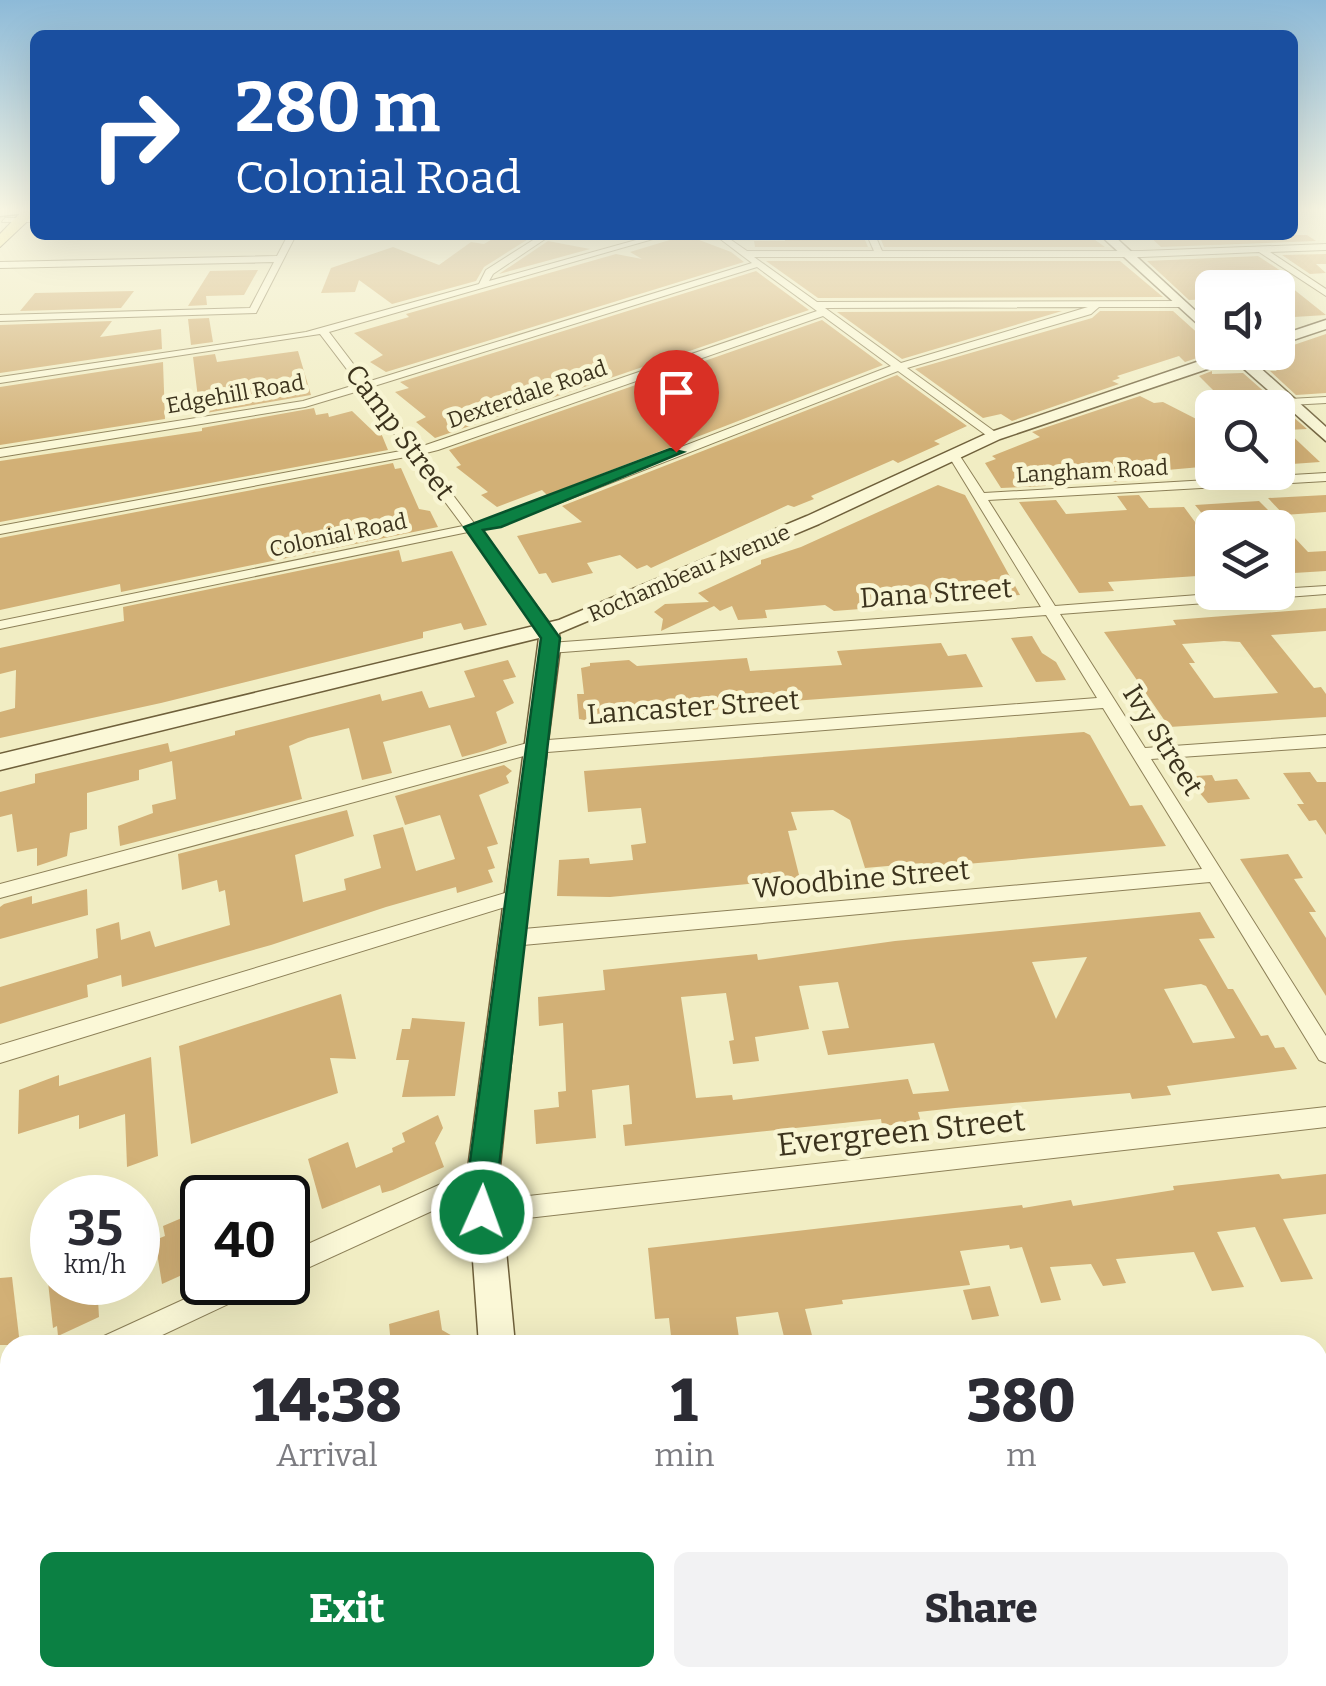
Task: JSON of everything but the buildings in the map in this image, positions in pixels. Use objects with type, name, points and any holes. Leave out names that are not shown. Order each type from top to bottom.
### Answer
[{"type":"street","points":[[0,318],[253,311],[265,288]]},
{"type":"street","points":[[0,380],[323,331],[474,288]]},
{"type":"street","name":"Edgehill Road","points":[[0,453],[296,406],[682,288]]},
{"type":"street","points":[[791,288],[994,436]]},
{"type":"street","points":[[1164,288],[1195,317]]},
{"type":"street","name":"Dexterdale Road","points":[[0,530],[417,452],[819,308],[1182,304]]},
{"type":"street","name":"Colonial Road","points":[[0,625],[495,523],[898,366],[1088,312],[1096,305]]},
{"type":"street","points":[[1295,334],[1326,324]]},
{"type":"street","name":"Camp Street","points":[[323,331],[417,452],[549,639]]},
{"type":"street","name":"Rochambeau Avenue","points":[[0,762],[549,639],[994,436],[1195,367]]},
{"type":"street","points":[[1255,370],[1276,390]]},
{"type":"street","points":[[1295,402],[1326,400]]},
{"type":"street","points":[[1295,408],[1326,436]]},
{"type":"street","name":"Ivy Street","points":[[954,455],[1326,1054]]},
{"type":"street","name":"Langham Road","points":[[980,497],[1326,477]]},
{"type":"street","name":"Dana Street","points":[[549,639],[1326,590]]},
{"type":"street","points":[[496,1335],[482,1212],[483,1176],[549,639]]},
{"type":"street","name":"Lancaster Street","points":[[0,891],[535,747],[1108,702]]},
{"type":"street","points":[[1140,754],[1326,741]]},
{"type":"street","name":"Woodbine Street","points":[[512,938],[1215,876]]},
{"type":"street","points":[[0,1054],[515,897]]},
{"type":"street","name":"Evergreen Street","points":[[482,1212],[1326,1117]]},
{"type":"street","points":[[310,1255],[483,1176]]},
{"type":"street","points":[[135,1335],[200,1305]]},
{"type":"route","points":[[482,1212],[515,897],[551,638],[472,527],[495,523],[676,452]]}]
